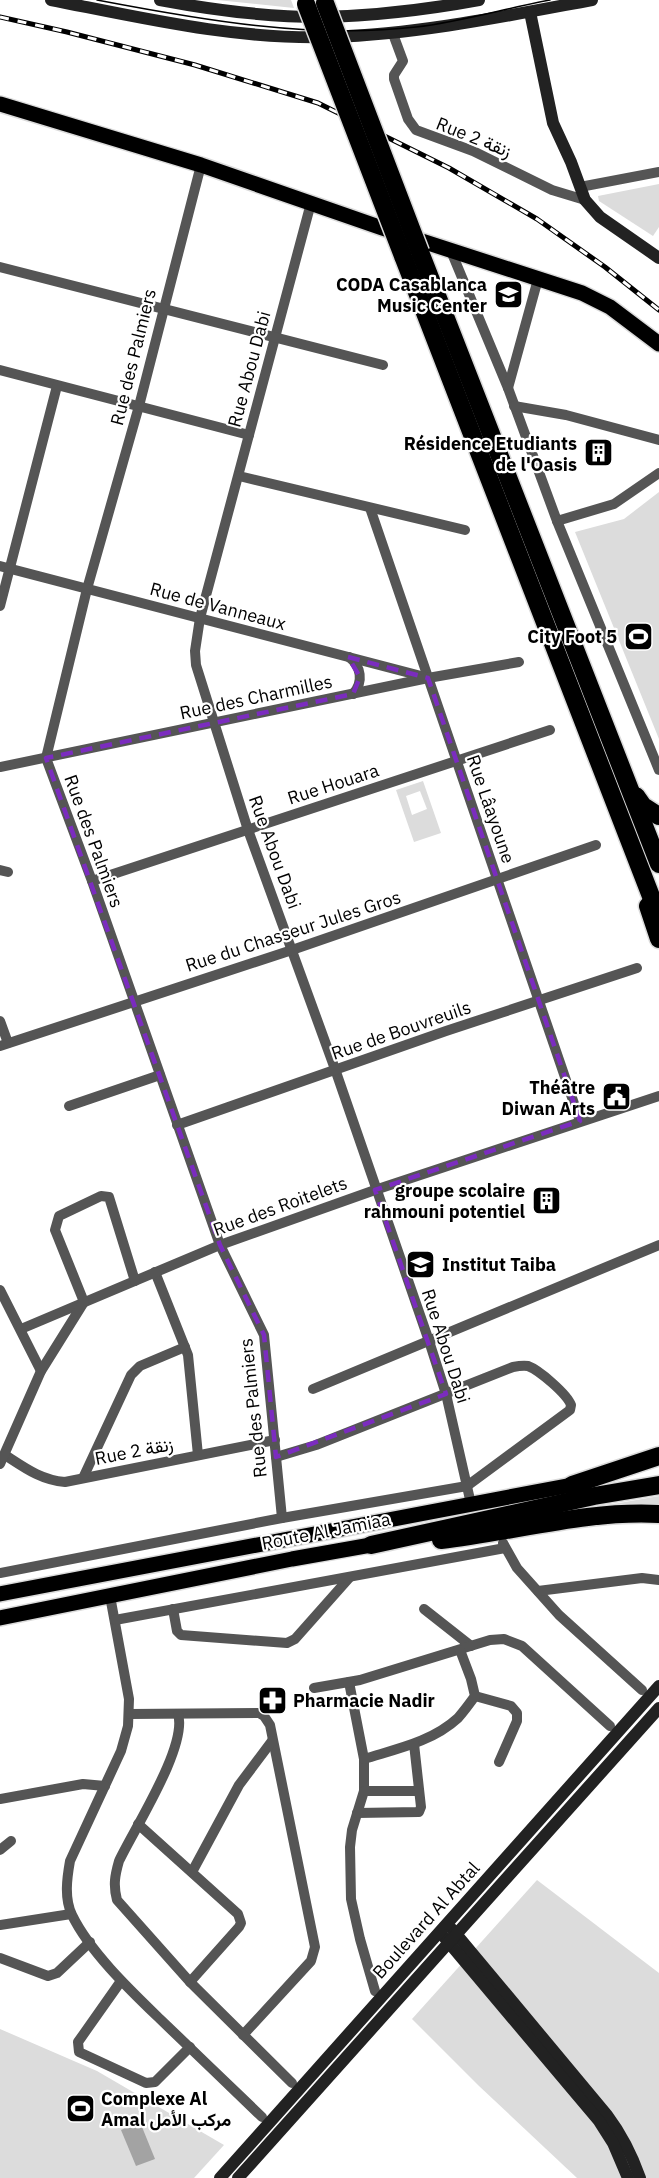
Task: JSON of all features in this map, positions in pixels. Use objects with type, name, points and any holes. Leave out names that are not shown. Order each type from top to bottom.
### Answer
[{"type":"highway","points":[[315,2],[659,917]]},
{"type":"highway","points":[[411,254],[630,788],[654,833],[659,864]]},
{"type":"highway","points":[[630,788],[643,806],[659,816]]},
{"type":"highway","points":[[630,841],[634,862],[659,939]]},
{"type":"highway","points":[[572,1485],[659,1456]]},
{"type":"highway","name":"Route Al Jamiaa","points":[[572,1485],[659,1470]]},
{"type":"highway","name":"Route Al Jamiaa","points":[[371,1545],[594,1496],[659,1485]]},
{"type":"highway","points":[[371,1545],[503,1540],[589,1516],[659,1514]]},
{"type":"main road","points":[[51,0],[196,28],[328,37],[393,34],[592,0]]},
{"type":"main road","points":[[160,0],[234,12],[321,17],[479,0]]},
{"type":"main road","points":[[530,12],[553,123],[585,200],[591,209],[606,222],[659,258]]},
{"type":"main road","points":[[0,104],[201,165],[593,297],[626,318],[659,344]]},
{"type":"main road","name":"Route Al Jamiaa","points":[[0,1594],[572,1485]]},
{"type":"main road","name":"Route Al Jamiaa","points":[[0,1618],[371,1545]]},
{"type":"main road","name":"Boulevard Al Abtal","points":[[238,2178],[659,1686]]},
{"type":"main road","name":"Boulevard Al Abtal","points":[[220,2178],[659,1708]]},
{"type":"main road","points":[[447,1933],[599,2121],[613,2143],[628,2178]]},
{"type":"main road","points":[[447,1933],[608,2115],[622,2136],[640,2178]]},
{"type":"street","name":"Rue 2 زنقة","points":[[393,34],[403,61],[394,75],[394,80],[408,120],[416,130],[473,151],[552,190],[585,200]]},
{"type":"street","name":"Rue des Palmiers","points":[[201,165],[139,406],[87,589],[46,758],[92,881],[220,1245],[264,1335],[282,1518]]},
{"type":"street","points":[[580,187],[659,172]]},
{"type":"street","name":"Rue Abou Dabi","points":[[311,203],[200,618],[195,651],[196,665],[248,830],[335,1069],[429,1341],[446,1394],[471,1504]]},
{"type":"street","points":[[451,251],[508,388],[558,521],[659,770]]},
{"type":"street","points":[[0,267],[383,364]]},
{"type":"street","points":[[508,388],[538,279]]},
{"type":"street","points":[[0,370],[249,435]]},
{"type":"street","points":[[0,606],[5,568],[57,386]]},
{"type":"street","points":[[514,406],[566,415],[659,440]]},
{"type":"street","points":[[558,521],[614,504],[659,473]]},
{"type":"street","points":[[239,476],[465,530]]},
{"type":"street","name":"Rue Lâayoune","points":[[370,508],[580,1121]]},
{"type":"street","name":"Rue de Vanneaux","points":[[5,568],[428,678]]},
{"type":"street","points":[[348,657],[356,662],[360,677],[360,684],[353,694]]},
{"type":"street","name":"Rue des Charmilles","points":[[0,767],[428,678],[519,662]]},
{"type":"street","name":"Rue Houara","points":[[92,881],[550,730]]},
{"type":"street","name":"Rue du Chasseur Jules Gros","points":[[4,1045],[596,846]]},
{"type":"street","name":"Rue de Bouvreuils","points":[[177,1125],[335,1069],[637,969]]},
{"type":"street","points":[[0,1022],[4,1045]]},
{"type":"street","points":[[69,1106],[160,1075]]},
{"type":"street","name":"Rue des Roitelets","points":[[21,1329],[220,1245],[375,1190],[659,1096]]},
{"type":"street","points":[[3,1459],[41,1371],[84,1302],[57,1237],[55,1226],[57,1219],[70,1210],[101,1196],[109,1197],[135,1281]]},
{"type":"street","points":[[314,1389],[659,1245]]},
{"type":"street","points":[[155,1272],[185,1347],[189,1363],[198,1455]]},
{"type":"street","points":[[0,1290],[41,1371]]},
{"type":"street","points":[[83,1478],[126,1380],[140,1366],[185,1347]]},
{"type":"street","points":[[0,1573],[282,1518],[467,1486],[570,1410],[571,1405],[567,1396],[538,1372],[529,1367],[513,1367],[316,1445],[276,1457]]},
{"type":"street","name":"Rue 2 زنقة","points":[[3,1459],[52,1481],[65,1482],[275,1440]]},
{"type":"street","points":[[115,1620],[350,1576],[503,1540],[517,1568],[559,1615],[642,1690]]},
{"type":"street","points":[[173,1610],[177,1631],[181,1635],[288,1643],[295,1639],[350,1576]]},
{"type":"street","points":[[538,1591],[642,1578],[659,1580]]},
{"type":"street","points":[[110,1596],[130,1714],[122,1751],[70,1861],[67,1896],[71,1914],[121,1981],[262,2117]]},
{"type":"street","points":[[424,1609],[471,1646]]},
{"type":"street","points":[[314,1688],[349,1682],[497,1639],[517,1643],[610,1726]]},
{"type":"street","points":[[460,1650],[476,1696]]},
{"type":"street","points":[[349,1682],[364,1759],[364,1791],[352,1830],[350,1847],[351,1899],[375,1991]]},
{"type":"street","points":[[364,1759],[414,1744],[445,1728],[476,1696]]},
{"type":"street","points":[[476,1696],[511,1706],[517,1713],[517,1721],[499,1762]]},
{"type":"street","points":[[130,1714],[259,1713],[270,1725],[315,1947],[311,1961],[243,2035]]},
{"type":"street","points":[[178,1714],[180,1722],[174,1749],[126,1846],[114,1877],[117,1900],[190,1982],[292,2083]]},
{"type":"street","points":[[192,1872],[239,1785],[272,1741]]},
{"type":"street","points":[[357,1813],[416,1813],[421,1807],[414,1744]]},
{"type":"street","points":[[0,1798],[83,1784],[105,1786]]},
{"type":"street","points":[[364,1791],[419,1791]]},
{"type":"street","points":[[138,1824],[238,1914],[241,1923],[190,1982]]},
{"type":"street","points":[[0,1850],[11,1841]]},
{"type":"street","points":[[0,1925],[71,1914]]},
{"type":"street","points":[[0,1958],[48,1976],[57,1973],[90,1942]]},
{"type":"street","points":[[121,1981],[78,2042],[80,2052],[146,2083],[152,2083],[189,2047]]},
{"type":"highlighted area","points":[[348,657],[428,678],[580,1121],[375,1190],[446,1394],[276,1457],[264,1335],[220,1245],[46,758],[353,694],[360,677]]},
{"type":"shaded area","points":[[217,0],[291,0],[294,8]]},
{"type":"shaded area","points":[[659,184],[659,227],[653,236],[599,201],[598,196]]},
{"type":"shaded area","name":"City Foot 5","points":[[659,492],[659,739],[575,532],[624,519]]},
{"type":"shaded area","points":[[423,781],[441,833],[414,842],[396,790]],"holes":[[[420,791],[427,809],[412,815],[406,796]]]},
{"type":"shaded area","points":[[659,1496],[659,1508],[602,1508],[602,1506]]},
{"type":"shaded area","points":[[537,1880],[659,1973],[659,2178],[577,2178],[412,2019]]},
{"type":"shaded area","name":"Complexe Al Amal مركب الأمل","points":[[0,2029],[97,2071],[224,2145],[194,2178],[0,2178]]},
{"type":"shaded area","points":[[140,2122],[155,2159],[136,2166],[121,2130]]},
{"type":"tram line","points":[[97,0],[256,26],[336,31],[433,25],[550,0]]},
{"type":"railway","points":[[0,17],[195,65],[318,103],[449,168],[537,219],[605,267],[659,310]]},
{"type":"place","name":"CODA Casablanca Music Center","points":[[508,294]]},
{"type":"place","name":"Résidence Etudiants de l'Oasis","points":[[598,453]]},
{"type":"place","name":"City Foot 5","points":[[638,636]]},
{"type":"place","name":"Théâtre Diwan Arts","points":[[616,1097]]},
{"type":"place","name":"groupe scolaire rahmouni potentiel","points":[[546,1200]]},
{"type":"place","name":"Institut Taiba","points":[[421,1264]]},
{"type":"place","name":"Pharmacie Nadir","points":[[272,1700]]},
{"type":"place","name":"Complexe Al Amal مركب الأمل","points":[[80,2108]]}]
